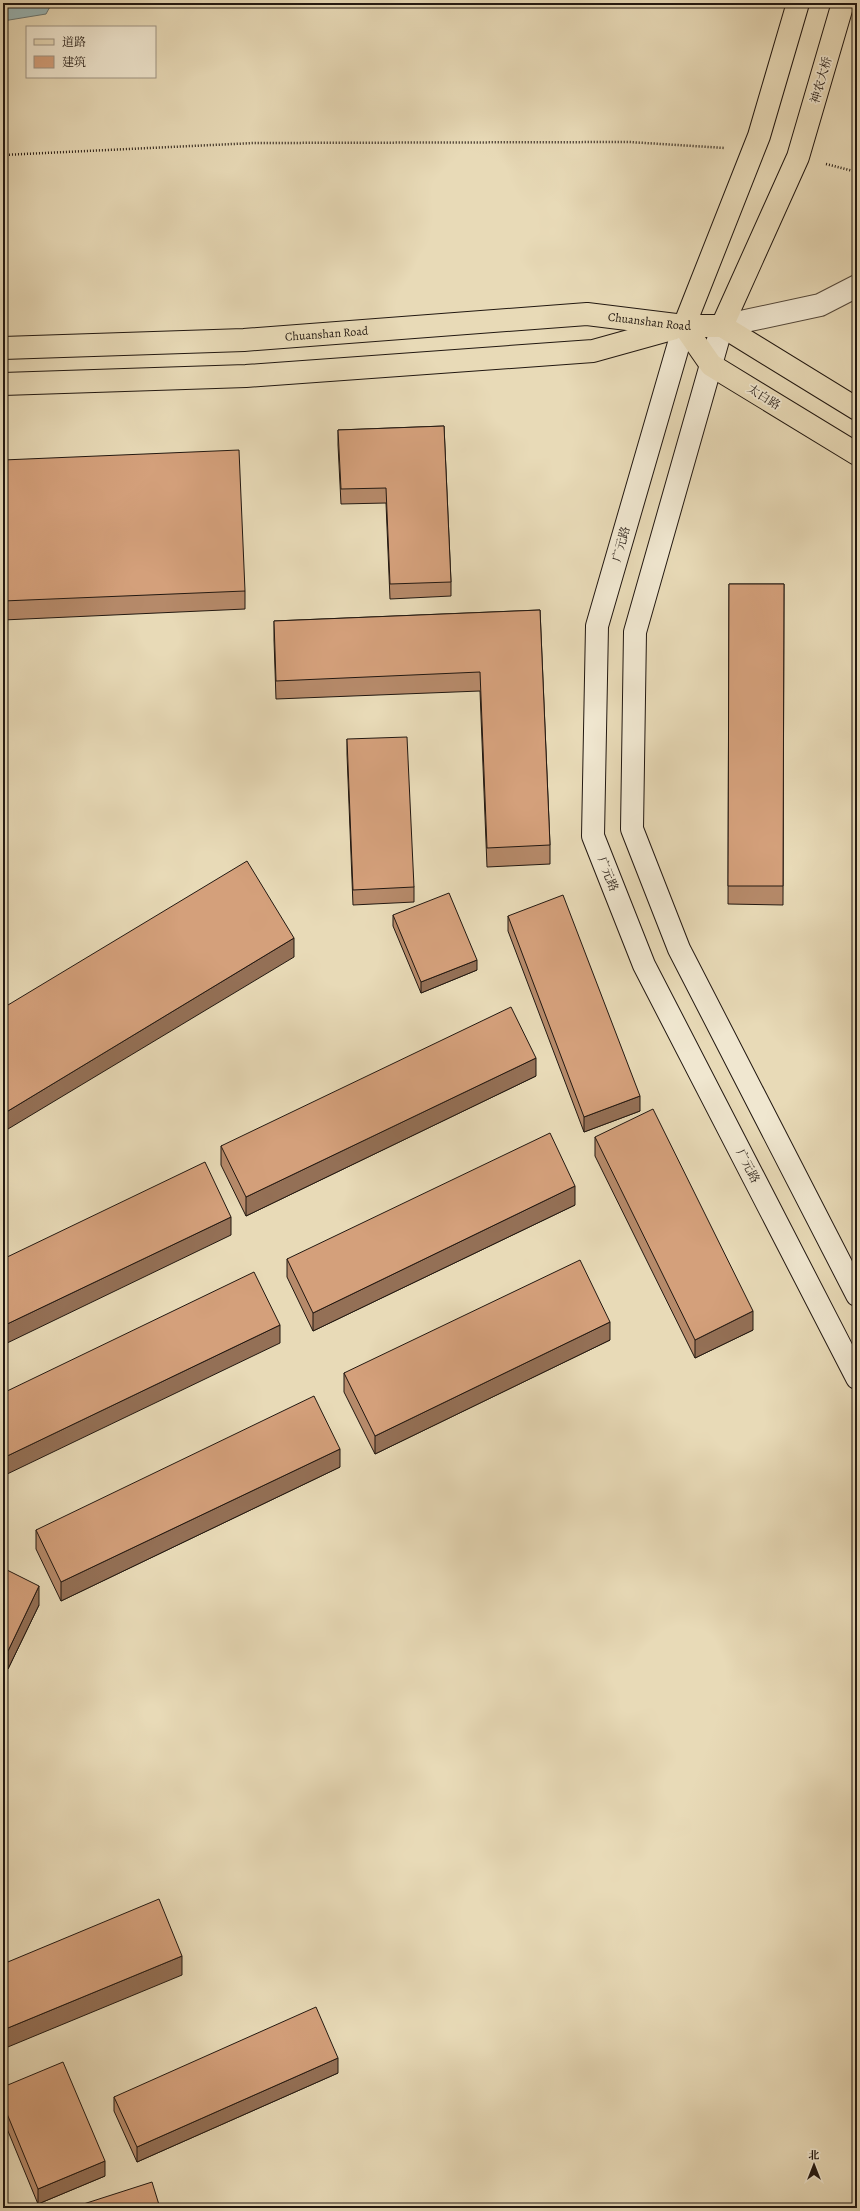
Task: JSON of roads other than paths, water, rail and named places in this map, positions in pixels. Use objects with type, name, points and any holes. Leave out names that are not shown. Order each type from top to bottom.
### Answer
[{"type":"main road","points":[[798,3],[756,143],[684,326],[722,326],[820,305],[857,286]]},
{"type":"main road","name":"神农大桥","points":[[722,326],[798,157],[843,3]]},
{"type":"main road","name":"Chuanshan Road","points":[[3,348],[244,340],[587,314],[684,326]]},
{"type":"main road","name":"Chuanshan Road","points":[[3,384],[246,376],[593,350],[684,326]]},
{"type":"main road","name":"太白路","points":[[684,326],[711,364],[857,454]]},
{"type":"main road","name":"广元路","points":[[684,326],[597,626],[593,836],[644,965],[857,1378]]},
{"type":"main road","points":[[722,326],[635,632],[632,829],[679,949],[857,1295]]},
{"type":"main road","points":[[722,326],[857,409]]},
{"type":"water","points":[[3,3],[52,3],[46,14],[3,21]]}]
